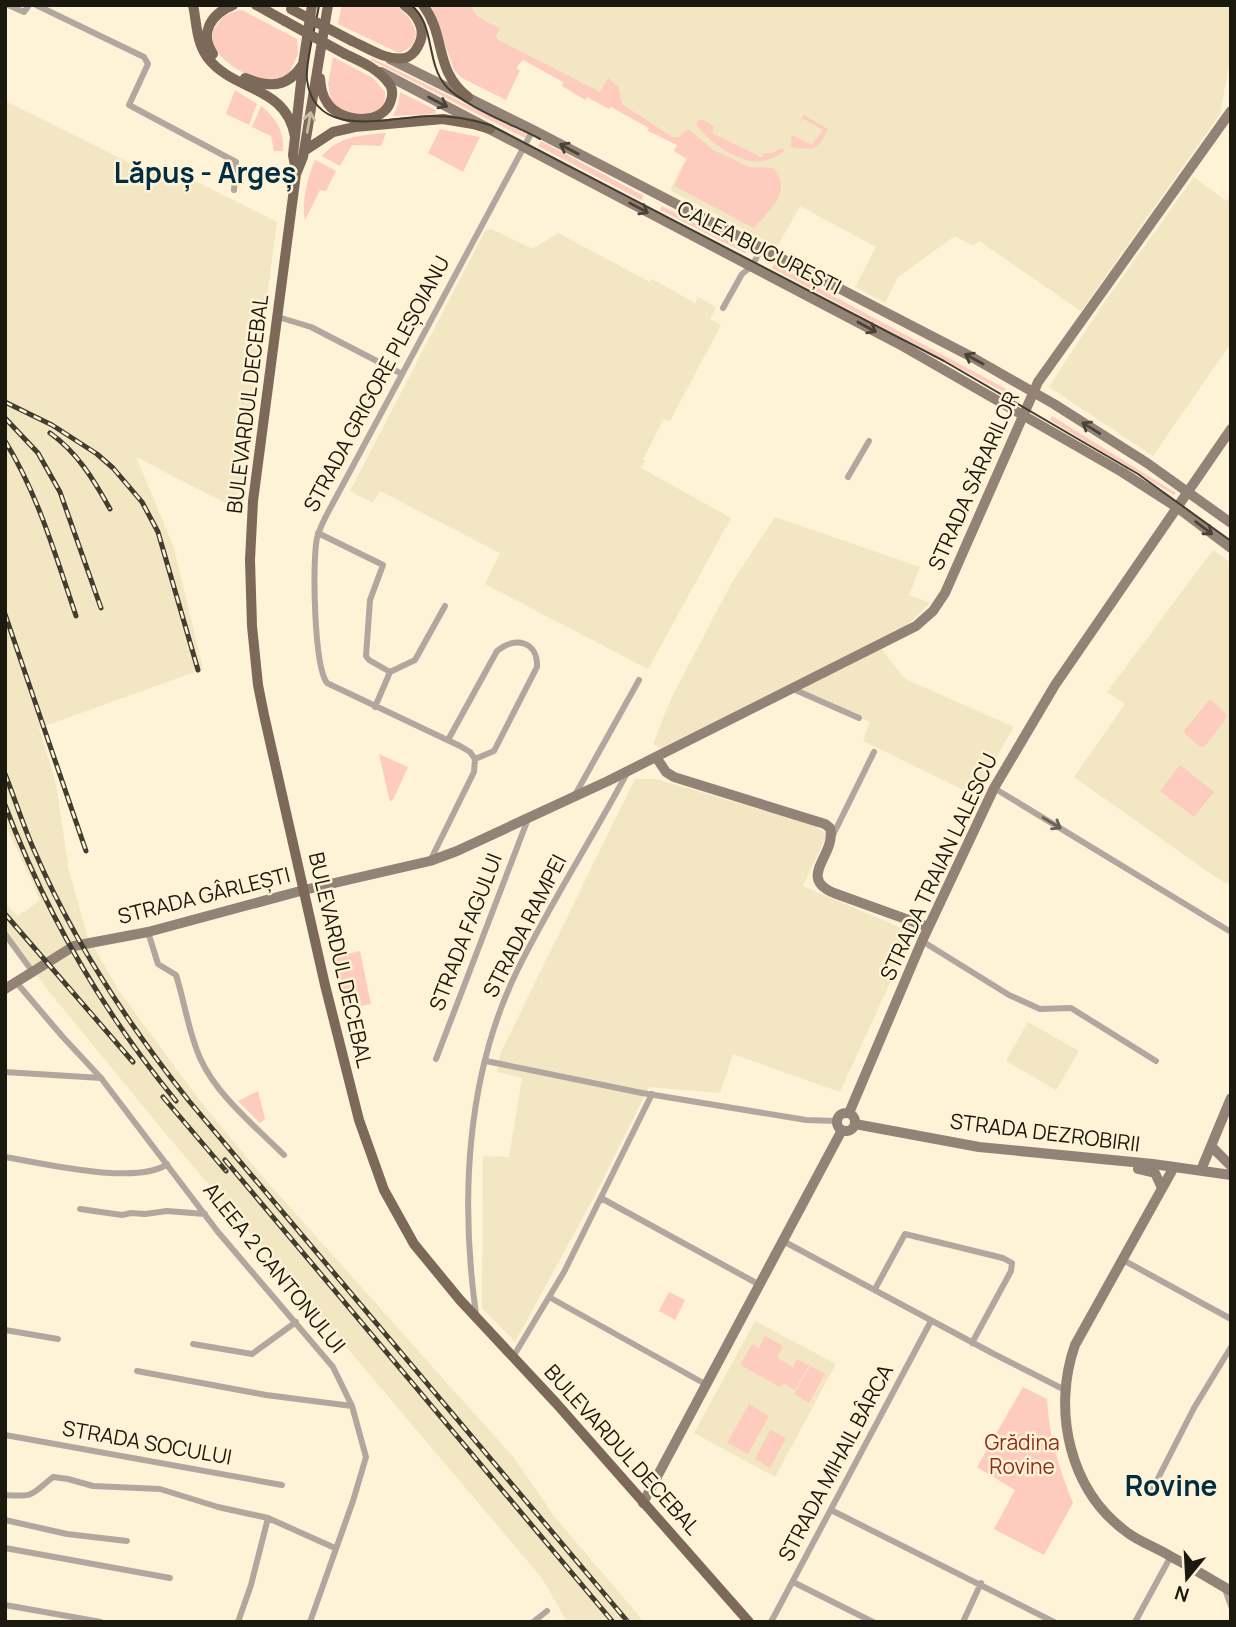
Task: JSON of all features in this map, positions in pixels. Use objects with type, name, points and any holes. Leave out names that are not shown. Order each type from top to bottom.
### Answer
[{"type":"main road","points":[[193,5],[195,29],[200,45],[209,59],[237,80],[275,100],[288,113],[295,137]]},
{"type":"main road","points":[[233,5],[215,15],[208,25],[205,36],[216,59],[238,74],[262,84],[278,84],[295,76],[303,64]]},
{"type":"main road","name":"CALEA BUCUREȘTI","points":[[256,5],[377,71]]},
{"type":"main road","name":"BULEVARDUL DECEBAL","points":[[296,174],[293,155],[312,5]]},
{"type":"main road","points":[[384,56],[405,58],[415,52],[422,38],[417,18],[404,5]]},
{"type":"main road","points":[[423,5],[433,21],[446,73],[453,84],[468,97]]},
{"type":"main road","name":"CALEA BUCUREȘTI","points":[[288,7],[384,56]]},
{"type":"main road","name":"BULEVARDUL DECEBAL","points":[[329,7],[304,151],[296,174],[253,501],[250,580],[258,685],[359,1120],[384,1190],[414,1244],[749,1622]]},
{"type":"main road","points":[[319,68],[322,92],[334,110],[342,115],[368,118],[382,115],[391,101],[392,87],[377,71]]},
{"type":"main road","points":[[304,151],[332,132],[355,127],[443,120],[473,124],[490,130]]},
{"type":"street","points":[[8,5],[24,12],[29,5]]},
{"type":"street","points":[[36,5],[144,57],[148,64],[129,106],[236,162],[234,190]]},
{"type":"street","name":"CALEA BUCUREȘTI","points":[[384,56],[970,356],[1034,392],[1189,491],[1231,523]]},
{"type":"street","name":"CALEA BUCUREȘTI","points":[[377,71],[876,331],[1122,472],[1178,508],[1231,548]]},
{"type":"street","name":"STRADA SĂRARILOR","points":[[656,757],[900,636],[933,611],[955,573],[1040,379],[1231,111]]},
{"type":"street","name":"STRADA GRIGORE PLEȘOIANU","points":[[475,759],[470,752],[448,740],[327,683],[321,673],[315,581],[318,533],[533,130]]},
{"type":"street","points":[[723,308],[742,274],[752,266],[761,249]]},
{"type":"street","points":[[278,317],[311,327],[402,374]]},
{"type":"street","name":"STRADA TRAIAN LALESCU","points":[[849,1113],[922,941],[994,788],[1055,685],[1231,429]]},
{"type":"street","points":[[848,477],[869,442]]},
{"type":"street","points":[[318,533],[383,565],[370,600],[366,656],[390,672]]},
{"type":"street","points":[[375,707],[390,672],[415,660],[445,606]]},
{"type":"street","points":[[430,861],[474,772],[475,759],[494,751],[537,667],[533,651],[514,641],[507,643],[497,652],[448,740]]},
{"type":"street","points":[[575,795],[639,680]]},
{"type":"street","points":[[793,689],[859,718]]},
{"type":"street","points":[[874,752],[831,839],[817,874],[817,881],[834,893],[929,927]]},
{"type":"street","points":[[656,757],[666,772],[674,777],[819,821],[830,828],[831,839]]},
{"type":"street","name":"STRADA GÂRLEȘTI","points":[[5,989],[74,946],[148,932],[304,890],[430,861],[457,851],[656,757]]},
{"type":"street","name":"STRADA RAMPEI","points":[[476,1316],[470,1270],[468,1196],[470,1149],[486,1061],[517,971],[628,771]]},
{"type":"street","points":[[994,788],[1231,932]]},
{"type":"street","name":"STRADA FAGULUI","points":[[436,1059],[528,818]]},
{"type":"street","points":[[148,932],[158,964],[176,975],[189,1029],[207,1072],[229,1100],[284,1155]]},
{"type":"street","points":[[5,934],[32,971]]},
{"type":"street","points":[[922,941],[1009,995],[1040,1009],[1071,1008],[1156,1060]]},
{"type":"street","name":"ALEEA 2 CANTONULUI","points":[[16,982],[101,1078],[205,1214],[333,1367],[352,1406],[366,1457],[310,1622]]},
{"type":"street","points":[[486,1061],[652,1094],[839,1126],[851,1130],[855,1119],[849,1113],[842,1113],[839,1126],[783,1241],[643,1503]]},
{"type":"street","points":[[5,1072],[101,1078]]},
{"type":"street","points":[[513,1357],[550,1297],[652,1094]]},
{"type":"street","points":[[1201,1170],[1231,1098]]},
{"type":"street","name":"STRADA DEZROBIRII","points":[[855,1124],[979,1147],[1231,1175]]},
{"type":"street","points":[[1211,1146],[1231,1166]]},
{"type":"street","points":[[5,1157],[114,1173],[161,1169],[167,1164]]},
{"type":"street","points":[[1115,1161],[1127,1167],[1154,1173],[1162,1188]]},
{"type":"street","points":[[1174,1167],[1081,1333],[1067,1369],[1065,1407],[1078,1472],[1098,1504],[1128,1534],[1227,1589],[1231,1606]]},
{"type":"street","points":[[601,1198],[760,1285]]},
{"type":"street","points":[[80,1209],[122,1215],[167,1211],[205,1214]]},
{"type":"street","points":[[875,1289],[905,1234],[1003,1258],[1012,1263],[1011,1271],[972,1343]]},
{"type":"street","points":[[783,1241],[1065,1390]]},
{"type":"street","points":[[1124,1260],[1231,1319]]},
{"type":"street","points":[[550,1297],[707,1385]]},
{"type":"street","name":"STRADA MIHAIL BÂRCA","points":[[771,1622],[931,1321]]},
{"type":"street","points":[[193,1344],[252,1354],[296,1322]]},
{"type":"street","points":[[5,1330],[58,1339]]},
{"type":"street","points":[[1152,1490],[1194,1408],[1231,1347]]},
{"type":"street","points":[[137,1371],[266,1395],[352,1406]]},
{"type":"street","name":"STRADA SOCULUI","points":[[5,1436],[282,1485]]},
{"type":"street","points":[[5,1495],[27,1496],[37,1493],[53,1477],[93,1486],[160,1489],[218,1507],[268,1518],[335,1548]]},
{"type":"street","points":[[831,1510],[1054,1622]]},
{"type":"street","points":[[238,1622],[251,1585],[268,1518]]},
{"type":"street","points":[[5,1520],[67,1534],[127,1541]]},
{"type":"street","points":[[5,1548],[170,1578]]},
{"type":"street","points":[[1135,1622],[1171,1556]]},
{"type":"street","points":[[793,1582],[873,1622]]},
{"type":"street","points":[[963,1622],[981,1583]]},
{"type":"street","points":[[5,1605],[101,1622]]},
{"type":"street","points":[[533,1622],[547,1611]]},
{"type":"shaded area","points":[[432,5],[1231,5],[1231,54],[1220,114],[1081,311],[979,241],[973,246],[955,236],[898,277],[885,303],[855,287],[876,247],[800,206],[777,247],[670,190],[691,148]]},
{"type":"shaded area","points":[[5,101],[142,169],[171,169],[277,222],[243,489],[227,504],[136,457],[174,548],[203,669],[39,728],[56,784],[69,871],[87,935],[119,991],[197,1097],[262,1176],[514,1458],[554,1516],[644,1622],[567,1622],[542,1578],[170,1139],[47,989],[5,929],[5,903],[18,916],[40,900],[5,823]]},
{"type":"shaded area","points":[[1194,177],[1226,201],[1231,195],[1231,343],[1153,456],[1049,387],[1101,307]]},
{"type":"shaded area","points":[[491,229],[533,249],[558,233],[650,282],[652,279],[695,303],[698,297],[716,307],[710,319],[721,325],[670,421],[664,419],[641,468],[731,518],[648,669],[485,584],[500,553],[380,491],[373,503],[350,491],[485,231]]},
{"type":"shaded area","points":[[775,517],[920,567],[909,595],[930,603],[906,626],[876,642],[905,679],[1014,727],[974,795],[863,741],[870,722],[789,685],[662,749],[653,744],[671,699],[732,582]]},
{"type":"shaded area","points":[[1213,550],[1231,563],[1231,886],[1074,777],[1125,704],[1107,692]]},
{"type":"shaded area","points":[[635,779],[656,779],[813,825],[827,834],[803,886],[913,933],[840,1092],[733,1054],[720,1093],[649,1087],[593,1199],[515,1342],[482,1308],[483,1156],[509,1157],[522,1078],[497,1072],[500,1054]]},
{"type":"shaded area","points":[[1028,1022],[1079,1051],[1056,1090],[1006,1061]]},
{"type":"shaded area","points":[[755,1321],[836,1364],[775,1477],[694,1433]]},
{"type":"green space","points":[[342,5],[395,5],[412,23],[416,37],[414,43],[399,53],[338,24]]},
{"type":"green space","points":[[431,5],[471,5],[478,16],[500,28],[495,38],[600,92],[608,78],[618,86],[622,104],[672,137],[679,137],[688,129],[713,150],[749,167],[774,168],[781,186],[778,200],[754,228],[674,186],[687,159],[674,151],[677,145],[648,131],[649,128],[611,107],[609,109],[587,97],[585,100],[562,86],[563,82],[523,60],[518,65],[517,69],[520,70],[506,100],[462,78],[454,70]]},
{"type":"green space","points":[[242,10],[297,39],[298,54],[289,74],[274,81],[264,80],[241,72],[221,56],[214,46],[212,36],[216,26],[227,15]]},
{"type":"green space","points":[[333,57],[373,78],[385,92],[383,106],[373,113],[359,115],[343,111],[331,101],[328,84]]},
{"type":"green space","points":[[372,58],[527,134],[525,138],[371,60]]},
{"type":"green space","points":[[235,90],[257,104],[249,125],[226,114]]},
{"type":"green space","points":[[400,92],[436,110],[435,114],[393,116]]},
{"type":"green space","points":[[261,106],[278,126],[283,151],[274,151],[271,136],[252,127]]},
{"type":"green space","points":[[804,115],[828,129],[814,148],[791,147],[792,135],[812,145],[823,130],[804,119],[800,121]]},
{"type":"green space","points":[[701,119],[714,126],[712,133],[761,157],[764,153],[772,153],[782,148],[784,151],[773,158],[760,161],[737,156],[720,147],[700,129],[696,123]]},
{"type":"green space","points":[[440,129],[480,137],[463,172],[428,153]]},
{"type":"green space","points":[[386,133],[381,146],[352,145],[340,166],[322,156],[343,140]]},
{"type":"green space","points":[[541,141],[644,196],[641,200],[538,146]]},
{"type":"green space","points":[[315,160],[336,171],[326,191],[320,190],[305,220],[306,189]]},
{"type":"green space","points":[[662,206],[746,250],[745,253],[660,210]]},
{"type":"green space","points":[[774,264],[1006,389],[1004,392],[772,268]]},
{"type":"green space","points":[[1052,416],[1176,493],[1174,495],[1050,420]]},
{"type":"green space","points":[[1209,700],[1227,715],[1205,746],[1200,747],[1183,732]]},
{"type":"green space","points":[[379,754],[408,767],[390,802]]},
{"type":"green space","points":[[1180,765],[1214,792],[1194,817],[1160,791]]},
{"type":"green space","points":[[360,951],[371,1004],[344,1009],[333,957]]},
{"type":"green space","points":[[258,1091],[265,1119],[260,1123],[238,1101]]},
{"type":"green space","points":[[669,1292],[685,1300],[675,1320],[659,1311]]},
{"type":"green space","points":[[765,1336],[783,1346],[777,1358],[792,1366],[791,1370],[797,1359],[809,1365],[795,1390],[783,1383],[780,1387],[740,1365],[752,1344],[759,1348]]},
{"type":"green space","points":[[810,1366],[825,1374],[809,1403],[794,1394]]},
{"type":"green space","name":"Grădina Rovine","points":[[1023,1387],[1047,1399],[1056,1452],[1073,1503],[1044,1555],[994,1529],[1015,1490],[977,1467]]},
{"type":"green space","points":[[749,1404],[769,1416],[748,1454],[727,1443]]},
{"type":"green space","points":[[770,1430],[786,1438],[770,1468],[755,1459]]},
{"type":"tram line","points":[[319,5],[309,54],[307,80],[313,99],[324,112],[339,119],[357,121],[439,116],[490,125],[944,361],[1138,474],[1231,541]]},
{"type":"tram line","points":[[411,5],[424,22],[435,65],[445,85],[463,100],[540,139]]},
{"type":"railway","points":[[5,402],[52,425],[97,454],[142,502],[158,532],[198,670]]},
{"type":"railway","points":[[5,418],[38,453],[60,492],[101,608]]},
{"type":"railway","points":[[50,433],[77,458],[110,509]]},
{"type":"railway","points":[[5,441],[37,504],[76,616]]},
{"type":"railway","points":[[5,614],[86,851]]},
{"type":"railway","points":[[5,774],[34,850],[66,917],[144,1042],[189,1101],[628,1622]]},
{"type":"railway","points":[[5,805],[39,885],[78,960],[124,1032],[176,1101]]},
{"type":"railway","points":[[5,914],[133,1062]]},
{"type":"railway","points":[[163,1097],[226,1171]]},
{"type":"railway","points":[[225,1160],[613,1622]]},
{"type":"district","name":"Lăpuș - Argeș","points":[[205,173]]},
{"type":"district","name":"Rovine","points":[[1171,1486]]}]
